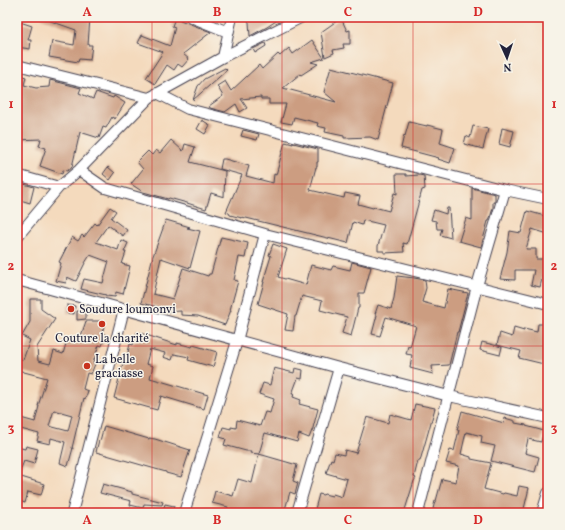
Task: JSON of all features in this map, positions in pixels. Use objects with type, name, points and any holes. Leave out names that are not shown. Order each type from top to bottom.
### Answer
[{"type":"street","points":[[191,17],[228,32]]},
{"type":"street","points":[[223,57],[232,17]]},
{"type":"street","points":[[17,236],[59,187],[79,170],[153,96],[223,57],[302,17]]},
{"type":"street","points":[[17,65],[153,96],[188,109],[505,190],[548,199]]},
{"type":"street","points":[[79,170],[105,188],[265,234],[548,304]]},
{"type":"street","points":[[17,175],[59,187]]},
{"type":"street","points":[[418,513],[477,286],[505,190]]},
{"type":"street","points":[[184,513],[237,341],[265,234]]},
{"type":"street","points":[[17,280],[339,368],[449,396],[548,418]]},
{"type":"street","points":[[72,513],[124,309]]},
{"type":"street","points":[[297,513],[339,368]]},
{"type":"street","points":[[542,513],[548,493]]},
{"type":"building","points":[[42,17],[90,17],[88,45],[92,45],[90,60],[79,59],[78,62],[49,57],[52,41],[74,45],[76,30]]},
{"type":"building","points":[[245,17],[282,17],[250,36],[249,22]]},
{"type":"building","points":[[175,18],[211,32],[183,54],[189,59],[182,67],[178,64],[174,70],[167,65],[155,84],[146,78],[163,52],[138,43],[142,35],[170,46],[175,27],[172,26]]},
{"type":"building","points":[[341,18],[347,31],[350,30],[350,44],[343,44],[344,48],[333,50],[334,53],[325,57],[321,32]]},
{"type":"building","points":[[17,21],[32,26],[28,40],[31,40],[30,49],[17,47]]},
{"type":"building","points":[[312,40],[324,58],[311,62],[318,64],[301,75],[300,74],[283,88],[336,102],[324,92],[331,67],[393,83],[378,140],[370,137],[344,138],[344,136],[325,132],[326,128],[317,126],[318,123],[294,117],[292,124],[281,122],[286,104],[269,104],[269,99],[261,99],[261,97],[241,99],[247,108],[240,112],[236,104],[225,112],[210,108],[209,106],[223,96],[217,86],[225,81],[231,91],[259,65],[262,69],[278,54],[280,56],[289,48],[293,54]]},
{"type":"building","points":[[265,43],[266,46],[255,53],[253,49]]},
{"type":"building","points":[[225,68],[227,70],[193,100],[198,86],[204,79]]},
{"type":"building","points":[[17,74],[26,77],[24,85],[36,88],[49,87],[50,80],[81,88],[79,93],[93,99],[96,92],[113,98],[114,96],[125,103],[115,119],[112,117],[106,128],[103,127],[99,138],[80,132],[72,167],[67,171],[63,170],[62,174],[40,166],[46,148],[39,146],[41,139],[17,140]]},
{"type":"building","points":[[202,120],[210,125],[205,134],[197,129]]},
{"type":"building","points":[[409,122],[443,129],[440,143],[455,148],[450,163],[438,159],[439,158],[401,148]]},
{"type":"building","points":[[473,126],[488,129],[483,149],[464,144],[466,136],[470,138]]},
{"type":"building","points":[[502,128],[514,131],[510,147],[499,144]]},
{"type":"building","points":[[243,130],[259,134],[257,140],[241,136]]},
{"type":"building","points":[[171,140],[183,151],[185,144],[195,147],[190,162],[225,171],[224,197],[211,193],[206,209],[143,192],[131,184],[143,169],[137,162],[148,151],[152,155],[156,150],[160,153]]},
{"type":"building","points":[[285,142],[318,149],[318,162],[310,190],[344,198],[345,193],[360,196],[358,204],[373,208],[389,211],[394,193],[397,194],[396,174],[406,174],[406,176],[424,176],[425,189],[422,190],[407,244],[403,243],[404,252],[384,253],[384,251],[378,251],[384,225],[363,220],[362,225],[353,222],[348,243],[230,215],[226,212],[242,175],[220,169],[222,159],[249,166],[246,176],[273,183],[274,174],[276,175]]},
{"type":"building","points":[[108,167],[115,173],[110,180],[103,174]]},
{"type":"building","points":[[17,182],[34,187],[30,203],[17,199]]},
{"type":"building","points":[[472,188],[495,194],[495,202],[493,202],[493,208],[481,247],[459,241],[466,218],[472,220]]},
{"type":"building","points":[[110,207],[116,211],[111,218],[127,230],[123,236],[108,225],[96,242],[118,250],[121,240],[128,243],[124,252],[126,252],[122,264],[130,266],[123,294],[116,292],[115,297],[106,296],[81,289],[84,279],[103,283],[109,262],[90,255],[76,281],[67,277],[66,283],[56,281],[61,263],[59,262],[72,237],[78,241],[82,235],[84,237],[95,223],[97,225]]},
{"type":"building","points":[[447,208],[449,208],[451,238],[440,235],[442,229],[437,229],[436,221],[431,220],[434,210],[446,214]]},
{"type":"building","points":[[527,211],[548,217],[548,234],[532,229],[526,249],[536,249],[536,259],[547,259],[540,287],[531,285],[534,270],[515,270],[515,280],[500,279],[507,252],[510,231],[521,233]]},
{"type":"building","points":[[166,220],[200,231],[190,268],[161,258],[153,294],[173,299],[183,268],[208,276],[211,274],[221,237],[248,243],[245,258],[239,257],[234,280],[238,281],[231,310],[225,325],[198,316],[181,315],[181,311],[164,312],[158,310],[158,307],[141,303],[153,256]]},
{"type":"building","points":[[273,244],[287,249],[278,277],[306,285],[311,265],[331,270],[333,266],[350,270],[352,262],[371,267],[364,293],[359,293],[359,308],[351,336],[342,333],[347,317],[320,310],[322,301],[302,296],[295,316],[293,331],[285,330],[288,314],[258,304],[271,256],[269,255]]},
{"type":"building","points":[[397,276],[425,280],[426,288],[422,302],[444,308],[448,289],[468,293],[449,365],[432,366],[433,374],[410,368],[412,355],[406,354],[408,346],[410,347],[416,326],[386,317],[380,336],[372,334],[378,305],[391,309]]},
{"type":"building","points":[[30,299],[41,299],[41,309],[55,319],[37,347],[38,361],[50,364],[54,351],[63,354],[67,340],[79,342],[86,321],[101,321],[105,323],[102,333],[106,335],[102,346],[99,345],[91,374],[87,373],[83,389],[88,391],[85,399],[84,398],[68,466],[60,463],[65,442],[51,438],[50,444],[37,441],[39,434],[17,428],[17,417],[35,422],[38,406],[47,378],[17,369],[17,357],[23,360],[30,340],[22,336],[30,322]],"holes":[[[54,410],[72,415],[68,431],[49,426]]]},
{"type":"building","points":[[67,305],[75,306],[74,314],[67,313]]},
{"type":"building","points":[[77,311],[86,311],[86,319],[77,320]]},
{"type":"building","points":[[538,324],[547,324],[545,334],[548,335],[548,365],[519,358],[521,351],[497,345],[500,333],[512,337],[514,328],[524,331],[524,329],[537,332]]},
{"type":"building","points":[[137,332],[177,345],[177,343],[192,347],[193,345],[217,352],[213,367],[188,360],[189,357],[174,354],[172,360],[163,357],[165,353],[150,349],[146,364],[153,366],[150,378],[208,395],[204,409],[161,396],[157,410],[114,398],[123,363],[125,364],[130,344],[133,345]]},
{"type":"building","points":[[482,342],[502,347],[500,355],[480,350]]},
{"type":"building","points":[[274,368],[294,373],[295,368],[303,370],[302,379],[298,378],[292,394],[294,394],[293,397],[301,400],[299,404],[318,409],[309,438],[299,434],[297,442],[265,433],[259,454],[250,453],[251,451],[224,445],[226,439],[220,437],[223,427],[231,429],[231,427],[236,428],[237,420],[260,426],[265,412],[270,413],[274,399],[259,394],[263,383],[270,385]]},
{"type":"building","points":[[415,404],[435,408],[420,461],[418,461],[414,477],[416,478],[404,513],[314,513],[319,494],[332,496],[333,494],[342,497],[347,479],[326,473],[335,453],[344,455],[345,450],[356,453],[367,417],[388,423],[390,414],[411,420]]},
{"type":"building","points":[[462,411],[504,423],[505,418],[515,421],[515,423],[544,431],[541,442],[528,439],[525,453],[539,457],[535,472],[491,461],[495,446],[481,443],[482,436],[466,432],[461,454],[471,457],[471,459],[491,463],[484,489],[517,496],[519,486],[529,488],[523,513],[439,513],[440,511],[433,509],[442,479],[456,482],[459,466],[446,463],[450,450],[454,451]]},
{"type":"building","points":[[104,426],[190,450],[181,477],[96,452]]},
{"type":"building","points":[[26,446],[38,449],[34,464],[24,461],[18,476],[44,484],[41,495],[28,492],[25,503],[17,500],[17,447],[25,449]]},
{"type":"building","points":[[259,454],[297,465],[293,481],[298,483],[295,494],[290,492],[284,513],[227,513],[228,507],[212,503],[215,491],[233,496],[238,479],[252,483]]},
{"type":"building","points":[[103,484],[132,492],[132,494],[163,502],[162,505],[144,504],[143,508],[130,505],[131,501],[100,493]]},
{"type":"building","points":[[165,504],[174,506],[172,513],[162,513]]},
{"type":"place","name":"Soudure loumonvi","points":[[71,309]]},
{"type":"place","name":"Couture la charité","points":[[102,324]]},
{"type":"place","name":"La belle graciasse","points":[[87,366]]}]
